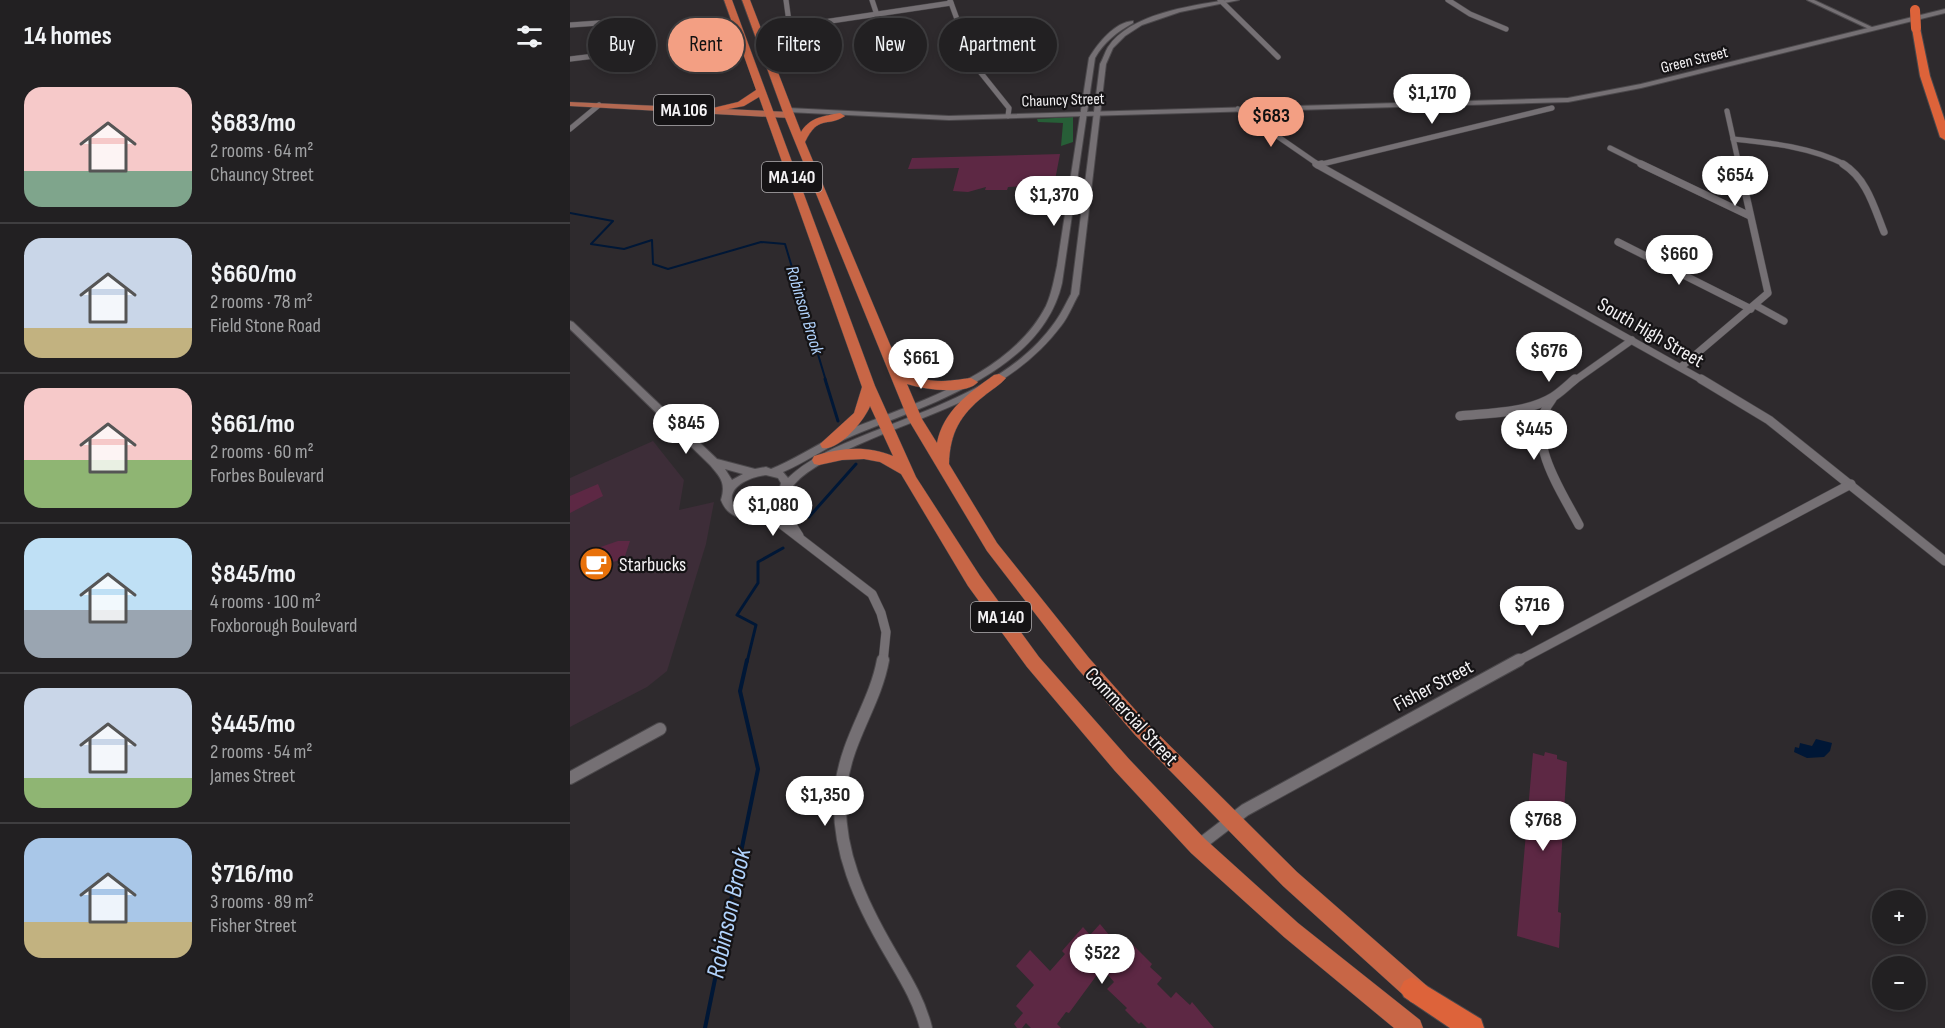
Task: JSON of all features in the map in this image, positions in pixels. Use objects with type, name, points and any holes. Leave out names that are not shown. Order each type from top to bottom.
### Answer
[{"type":"highway","name":"MA 140","points":[[728,0],[768,112]]},
{"type":"highway","name":"MA 140","points":[[747,0],[801,141]]},
{"type":"highway","points":[[1915,0],[1916,28],[1925,76],[1945,137]]},
{"type":"highway","points":[[718,108],[741,104],[760,91]]},
{"type":"highway","name":"Commercial Street","points":[[768,112],[855,354],[885,425],[907,472],[974,581],[1033,662],[1129,773],[1198,846],[1291,930],[1412,1028]]},
{"type":"highway","points":[[801,141],[808,125],[840,116]]},
{"type":"highway","name":"Commercial Street","points":[[801,141],[913,414],[992,547],[1043,614],[1141,729],[1309,897],[1459,1028]]},
{"type":"highway","points":[[892,365],[901,376],[926,385],[947,386],[971,382]]},
{"type":"highway","points":[[942,465],[942,442],[947,425],[958,411],[999,378]]},
{"type":"highway","points":[[827,444],[853,424],[862,412],[866,405],[868,386]]},
{"type":"highway","points":[[819,460],[852,453],[874,454],[892,460],[907,472]]},
{"type":"highway","points":[[1412,989],[1472,1028]]},
{"type":"main road","name":"Green Street","points":[[1445,104],[1557,101],[1589,97],[1945,11]]},
{"type":"main road","name":"Chauncy Street","points":[[570,104],[889,117]]},
{"type":"main road","name":"Chauncy Street","points":[[788,112],[889,117],[1008,116],[1445,104]]},
{"type":"main road","name":"Chauncy Street","points":[[599,105],[718,108],[768,112]]},
{"type":"street","points":[[786,0],[788,20],[799,25],[950,2],[973,63],[1010,108],[1008,116]]},
{"type":"street","points":[[872,0],[876,15]]},
{"type":"street","points":[[913,414],[996,366],[1022,344],[1048,311],[1061,266],[1092,58],[1098,47],[1111,34],[1152,13],[1207,0]]},
{"type":"street","points":[[714,462],[754,473],[772,472],[795,463],[827,444],[955,402],[999,378],[1033,354],[1052,333],[1075,294],[1103,61],[1108,50],[1136,26],[1159,16],[1221,1],[1236,0]]},
{"type":"street","points":[[1448,0],[1472,15],[1506,29]]},
{"type":"street","points":[[1810,0],[1874,29]]},
{"type":"street","points":[[1221,1],[1278,57]]},
{"type":"street","points":[[570,25],[588,23]]},
{"type":"street","points":[[570,59],[588,57]]},
{"type":"street","points":[[570,129],[599,105]]},
{"type":"street","points":[[1238,109],[1318,165],[1552,108]]},
{"type":"street","points":[[1681,367],[1768,293],[1727,111]]},
{"type":"street","points":[[1733,139],[1804,149],[1831,159],[1856,173],[1884,232]]},
{"type":"street","points":[[1610,148],[1686,187],[1750,216]]},
{"type":"street","name":"South High Street","points":[[1318,165],[1681,367],[1769,420],[1945,561]]},
{"type":"street","points":[[1618,242],[1784,321]]},
{"type":"street","points":[[570,324],[714,462],[727,479],[729,491],[727,505],[733,511],[744,514],[758,512],[772,506],[819,460],[885,425]]},
{"type":"street","points":[[1579,525],[1543,448],[1540,422],[1542,412],[1553,397],[1593,365],[1632,340]]},
{"type":"street","points":[[1460,416],[1525,407],[1553,397]]},
{"type":"street","points":[[772,472],[784,479],[783,511],[800,538]]},
{"type":"street","points":[[729,491],[736,482],[754,473]]},
{"type":"street","name":"Fisher Street","points":[[1198,846],[1230,819],[1618,607],[1851,484]]},
{"type":"street","points":[[758,512],[772,518],[800,538],[872,594],[882,614],[887,641],[885,660],[849,750],[840,802],[840,831],[842,849],[853,878],[880,935],[917,1001],[926,1028]]},
{"type":"street","points":[[570,778],[660,729]]},
{"type":"shaded area","points":[[653,441],[684,480],[679,510],[714,502],[706,544],[667,671],[647,687],[570,727],[570,478]]},
{"type":"green space","points":[[1073,117],[1073,142],[1061,146],[1063,123],[1038,122],[1037,119]]},
{"type":"water","points":[[1816,739],[1832,743],[1830,751],[1824,757],[1807,758],[1794,752],[1795,747],[1799,748],[1800,743],[1812,746]]},
{"type":"building","points":[[1060,154],[1052,196],[1049,187],[1041,189],[1033,186],[1008,187],[1007,190],[985,190],[986,187],[968,192],[953,191],[959,168],[908,169],[912,158]]},
{"type":"building","points":[[598,484],[603,496],[570,513],[570,496]]},
{"type":"building","points":[[618,541],[630,541],[624,559],[590,568],[592,550]]},
{"type":"building","points":[[1545,752],[1557,755],[1557,759],[1567,762],[1558,912],[1561,913],[1559,948],[1517,936],[1533,753],[1544,756]]},
{"type":"building","points":[[1100,924],[1120,948],[1127,939],[1152,964],[1150,967],[1162,978],[1157,984],[1171,998],[1176,992],[1190,1005],[1192,1002],[1214,1028],[1147,1028],[1141,1022],[1139,1024],[1125,1010],[1127,1008],[1107,989],[1114,982],[1102,968],[1069,1013],[1066,1012],[1057,1024],[1061,1028],[1031,1028],[1026,1023],[1022,1028],[1017,1028],[1014,1024],[1023,1013],[1016,1006],[1034,985],[1016,966],[1030,950],[1050,971],[1065,954],[1062,951],[1083,927],[1090,935]]},
{"type":"waterway","name":"Robinson Brook","points":[[570,213],[613,221],[591,244],[624,249],[652,240],[653,264],[668,269],[761,242],[785,244],[826,381]]},
{"type":"waterway","name":"Robinson Brook","points":[[825,379],[838,421]]},
{"type":"waterway","name":"Robinson Brook","points":[[809,517],[856,464]]},
{"type":"waterway","name":"Robinson Brook","points":[[747,662],[756,625],[737,615],[758,583],[758,562],[783,548]]},
{"type":"waterway","name":"Robinson Brook","points":[[705,1028],[758,769],[740,691],[747,660]]},
{"type":"place","name":"Starbucks","points":[[596,564]]}]
